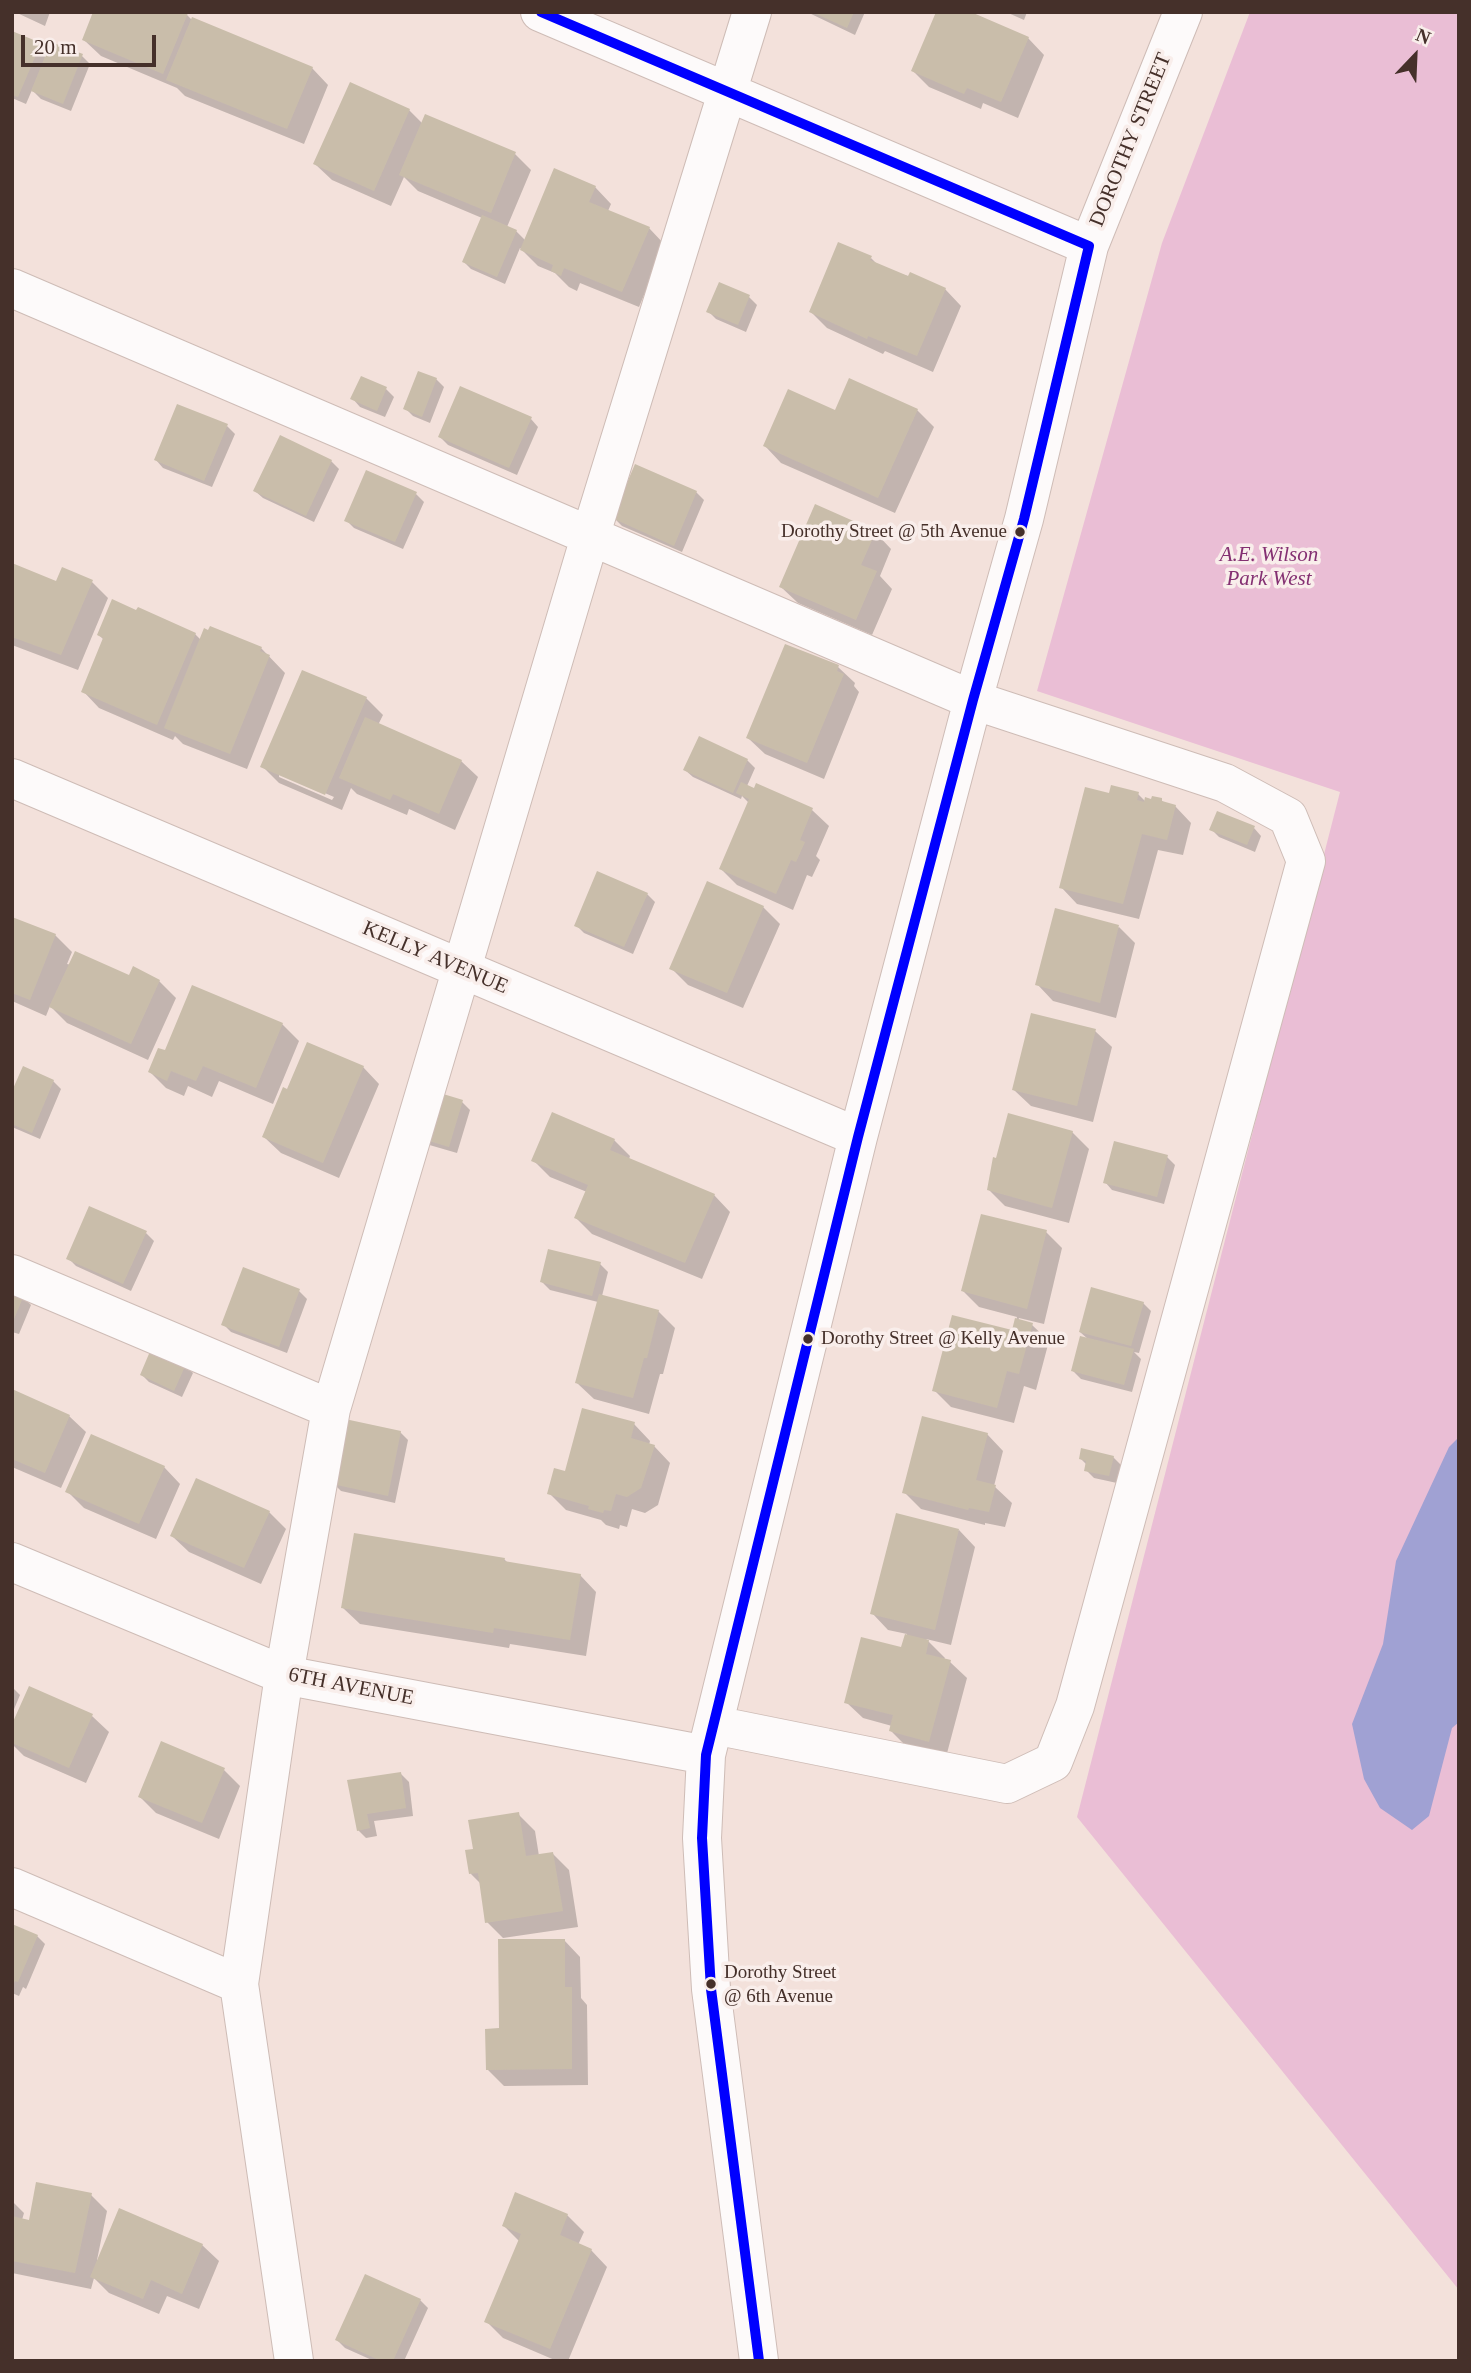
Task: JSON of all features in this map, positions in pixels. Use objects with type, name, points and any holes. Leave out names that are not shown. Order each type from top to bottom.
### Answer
[{"type":"street","points":[[540,12],[1089,246]]},
{"type":"street","points":[[294,2361],[239,1984],[284,1675],[331,1409],[590,537],[752,12]]},
{"type":"street","name":"DOROTHY STREET","points":[[759,2361],[711,1989],[702,1838],[710,1740],[858,1136],[973,700],[1024,519],[1089,246],[1183,12]]},
{"type":"street","name":"6TH AVENUE","points":[[12,288],[973,700],[1225,783],[1288,817],[1306,861],[1075,1706],[1053,1762],[1007,1784],[284,1675],[12,1562]]},
{"type":"street","name":"KELLY AVENUE","points":[[12,778],[858,1136]]},
{"type":"street","points":[[12,1274],[331,1409]]},
{"type":"street","points":[[12,1887],[239,1984]]},
{"type":"green space","name":"A.E. Wilson Park West","points":[[1250,12],[1459,12],[1459,2290],[1077,1817],[1340,792],[1037,691],[1162,243]]},
{"type":"water","points":[[1459,1437],[1459,1722],[1452,1728],[1429,1816],[1412,1830],[1380,1808],[1364,1779],[1352,1724],[1383,1644],[1396,1561],[1449,1447]]},
{"type":"building","points":[[93,12],[188,13],[163,74],[82,40]]},
{"type":"building","points":[[812,12],[854,12],[847,28]]},
{"type":"building","points":[[936,12],[971,12],[1029,37],[1001,102],[967,88],[964,94],[911,71]]},
{"type":"building","points":[[192,17],[313,67],[287,129],[166,80]]},
{"type":"building","points":[[12,31],[41,43],[18,97],[12,95]]},
{"type":"building","points":[[51,42],[83,54],[63,104],[31,91]]},
{"type":"building","points":[[350,82],[410,109],[374,191],[313,164]]},
{"type":"building","points":[[425,114],[516,152],[491,213],[399,175]]},
{"type":"building","points":[[554,168],[596,186],[589,202],[650,227],[622,292],[564,268],[561,276],[551,271],[553,265],[520,250]]},
{"type":"building","points":[[482,215],[517,230],[497,277],[462,262]]},
{"type":"building","points":[[838,242],[872,256],[870,260],[908,276],[910,272],[946,288],[917,356],[868,336],[867,339],[809,312]]},
{"type":"building","points":[[719,282],[750,295],[738,325],[706,312]]},
{"type":"building","points":[[418,371],[437,378],[422,417],[403,409]]},
{"type":"building","points":[[361,376],[387,387],[377,411],[350,399]]},
{"type":"building","points":[[849,378],[918,409],[878,498],[763,446],[788,389],[835,410]]},
{"type":"building","points":[[460,386],[532,417],[509,468],[438,437]]},
{"type":"building","points":[[177,404],[228,424],[204,481],[154,460]]},
{"type":"building","points":[[280,435],[332,460],[306,516],[253,491]]},
{"type":"building","points":[[635,464],[697,491],[674,546],[612,518]]},
{"type":"building","points":[[366,470],[417,492],[395,542],[344,521]]},
{"type":"building","points":[[815,504],[876,531],[861,565],[877,571],[856,620],[779,587]]},
{"type":"building","points":[[12,563],[56,581],[62,567],[93,580],[61,655],[12,637]]},
{"type":"building","points":[[112,599],[136,610],[138,607],[196,633],[157,725],[81,692],[103,638],[97,635]]},
{"type":"building","points":[[210,626],[262,647],[260,651],[270,655],[230,754],[164,728],[204,628],[208,630]]},
{"type":"building","points":[[785,644],[839,665],[837,671],[844,674],[807,763],[746,738]]},
{"type":"building","points":[[302,670],[367,697],[325,795],[260,767]]},
{"type":"building","points":[[365,717],[462,760],[439,814],[393,794],[390,800],[339,778]]},
{"type":"building","points":[[699,736],[748,759],[733,793],[683,770]]},
{"type":"building","points":[[741,782],[754,788],[756,783],[813,808],[800,840],[805,842],[796,862],[791,860],[776,894],[719,869],[749,799],[736,793]]},
{"type":"building","points":[[1111,785],[1139,792],[1137,800],[1144,802],[1145,797],[1151,799],[1152,796],[1176,805],[1167,840],[1142,834],[1123,904],[1059,888],[1085,787],[1109,793]]},
{"type":"building","points":[[1217,811],[1255,826],[1247,845],[1209,830]]},
{"type":"building","points":[[597,871],[648,893],[624,947],[574,926]]},
{"type":"building","points":[[707,881],[764,906],[727,993],[669,969]]},
{"type":"building","points":[[1055,908],[1119,925],[1100,1003],[1035,985]]},
{"type":"building","points":[[12,917],[56,934],[30,1000],[12,993]]},
{"type":"building","points":[[75,951],[129,975],[133,966],[160,980],[131,1044],[49,1007]]},
{"type":"building","points":[[192,985],[283,1023],[256,1088],[203,1066],[196,1081],[171,1071],[167,1081],[148,1072],[158,1048],[165,1050]]},
{"type":"building","points":[[1031,1013],[1096,1029],[1077,1106],[1012,1090]]},
{"type":"building","points":[[307,1042],[364,1066],[323,1163],[262,1137],[283,1087],[287,1089]]},
{"type":"building","points":[[23,1066],[54,1080],[32,1133],[12,1124],[12,1091]]},
{"type":"building","points":[[430,1090],[463,1100],[449,1147],[416,1137]]},
{"type":"building","points":[[552,1112],[615,1139],[610,1150],[715,1194],[685,1263],[574,1218],[588,1185],[531,1161]]},
{"type":"building","points":[[1008,1113],[1073,1131],[1052,1208],[987,1190],[993,1157],[996,1158]]},
{"type":"building","points":[[1114,1141],[1168,1155],[1157,1197],[1103,1183]]},
{"type":"building","points":[[89,1206],[147,1231],[123,1284],[66,1259]]},
{"type":"building","points":[[981,1214],[1047,1230],[1027,1309],[961,1291]]},
{"type":"building","points":[[548,1249],[601,1262],[592,1296],[540,1282]]},
{"type":"building","points":[[243,1267],[300,1289],[279,1347],[221,1325]]},
{"type":"building","points":[[1091,1287],[1144,1302],[1131,1346],[1079,1332]]},
{"type":"building","points":[[12,1290],[24,1295],[12,1324]]},
{"type":"building","points":[[599,1294],[659,1310],[633,1398],[575,1383]]},
{"type":"building","points":[[952,1315],[1012,1330],[1015,1318],[1033,1323],[1019,1374],[1007,1371],[997,1408],[932,1391]]},
{"type":"building","points":[[1080,1336],[1134,1349],[1124,1385],[1071,1371]]},
{"type":"building","points":[[151,1349],[186,1364],[174,1391],[140,1375]]},
{"type":"building","points":[[12,1389],[70,1415],[45,1473],[12,1459]]},
{"type":"building","points":[[582,1408],[635,1422],[631,1438],[655,1445],[641,1488],[627,1497],[616,1494],[611,1511],[604,1510],[603,1513],[588,1509],[589,1506],[547,1494],[554,1468],[565,1471]]},
{"type":"building","points":[[922,1416],[988,1433],[976,1480],[996,1485],[989,1512],[968,1510],[902,1493]]},
{"type":"building","points":[[345,1419],[401,1431],[388,1496],[332,1484]]},
{"type":"building","points":[[91,1434],[165,1466],[139,1524],[65,1492]]},
{"type":"building","points":[[1081,1448],[1114,1456],[1109,1476],[1084,1471],[1086,1461],[1079,1459]]},
{"type":"building","points":[[196,1478],[270,1511],[244,1568],[170,1536]]},
{"type":"building","points":[[896,1513],[959,1529],[935,1630],[870,1614]]},
{"type":"building","points":[[354,1533],[505,1558],[504,1561],[581,1574],[570,1640],[494,1628],[493,1633],[341,1608]]},
{"type":"building","points":[[905,1634],[929,1640],[926,1654],[951,1660],[929,1742],[889,1731],[893,1715],[844,1703],[861,1637],[901,1647]]},
{"type":"building","points":[[29,1686],[93,1714],[69,1768],[12,1743],[12,1724]]},
{"type":"building","points":[[161,1741],[225,1768],[202,1823],[138,1797]]},
{"type":"building","points":[[401,1772],[406,1808],[367,1814],[370,1828],[357,1831],[347,1780]]},
{"type":"building","points":[[519,1812],[526,1856],[553,1852],[563,1911],[485,1923],[478,1873],[469,1874],[465,1850],[473,1849],[468,1820]]},
{"type":"building","points":[[12,1924],[38,1935],[18,1982],[15,1981],[12,1987]]},
{"type":"building","points":[[498,1939],[565,1939],[565,1987],[572,1987],[572,2069],[486,2070],[485,2029],[499,2028]]},
{"type":"building","points":[[36,2182],[92,2193],[75,2273],[12,2261],[12,2216],[29,2220]]},
{"type":"building","points":[[515,2192],[568,2214],[560,2235],[592,2249],[550,2349],[484,2322],[521,2234],[502,2226]]},
{"type":"building","points":[[119,2208],[203,2244],[182,2294],[151,2280],[143,2299],[90,2277]]},
{"type":"building","points":[[365,2274],[421,2299],[393,2361],[381,2361],[335,2340]]},
{"type":"transit line","points":[[541,12],[1089,246],[1024,519],[973,700],[858,1137],[706,1755],[702,1838],[711,1989],[759,2361]]},
{"type":"place","name":"Dorothy Street @ 5th Avenue","points":[[1020,532]]},
{"type":"place","name":"Dorothy Street @ Kelly Avenue","points":[[808,1339]]},
{"type":"place","name":"Dorothy Street @ 6th Avenue","points":[[711,1984]]}]
